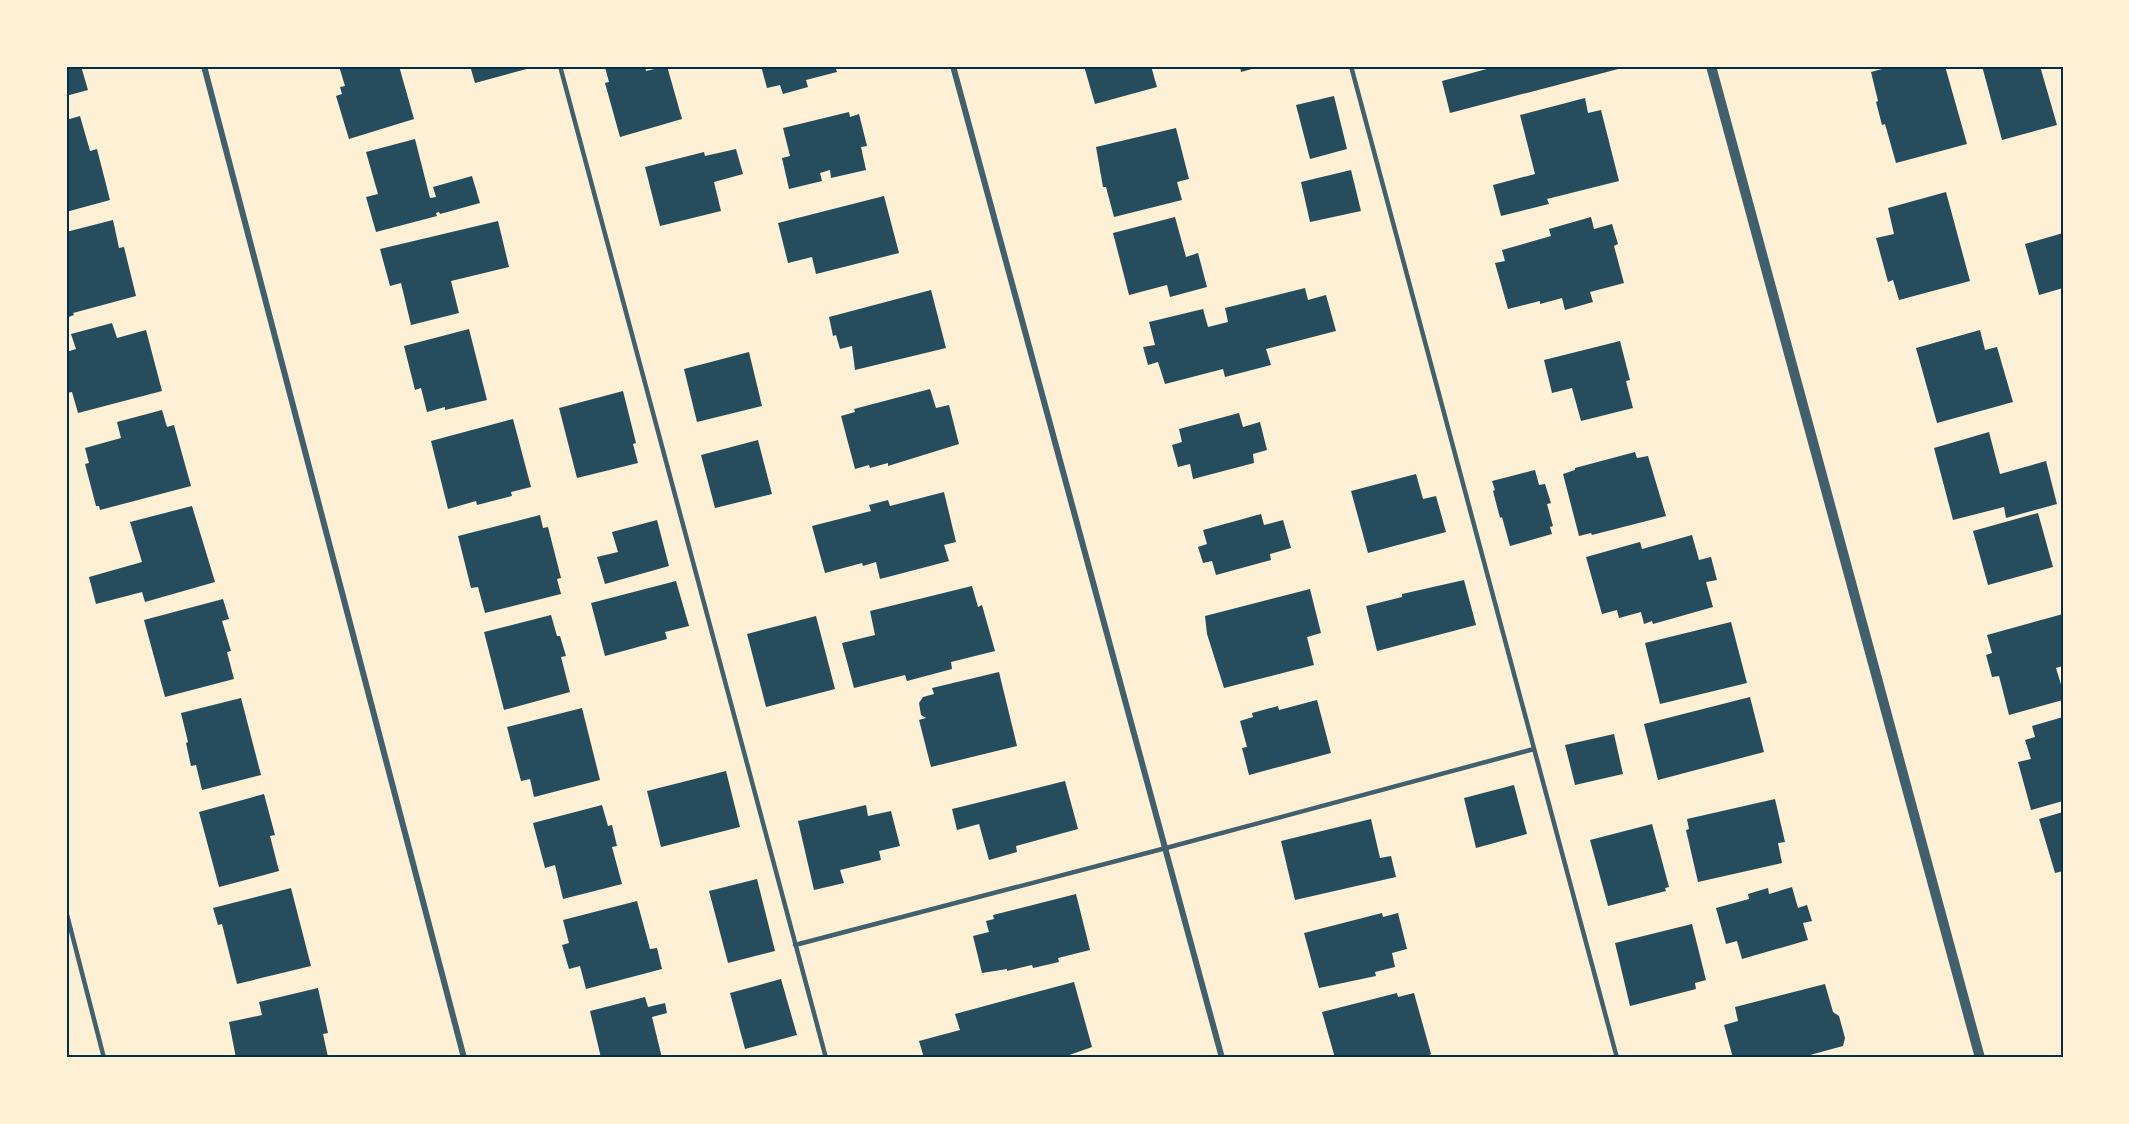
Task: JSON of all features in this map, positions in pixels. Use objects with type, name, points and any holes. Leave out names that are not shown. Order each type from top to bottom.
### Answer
[{"type":"street","points":[[204,66],[464,1058]]},
{"type":"street","points":[[953,66],[1222,1058]]},
{"type":"street","points":[[1711,66],[1980,1058]]},
{"type":"lane","points":[[560,66],[826,1058]]},
{"type":"lane","points":[[1351,66],[1617,1058]]},
{"type":"lane","points":[[795,945],[1534,749]]},
{"type":"lane","points":[[66,911],[104,1058]]},
{"type":"building","points":[[66,66],[81,66],[88,90],[66,96]]},
{"type":"building","points":[[339,66],[399,66],[414,119],[349,139],[336,96],[342,94],[340,87],[345,86]]},
{"type":"building","points":[[470,66],[534,66],[534,67],[475,83]]},
{"type":"building","points":[[645,66],[646,71],[667,66],[682,119],[620,137],[605,83],[609,82],[605,67]]},
{"type":"building","points":[[761,66],[835,66],[837,72],[806,80],[808,87],[783,94],[780,85],[767,88]]},
{"type":"building","points":[[1084,66],[1151,66],[1157,87],[1095,104]]},
{"type":"building","points":[[1240,66],[1259,66],[1259,67],[1241,72]]},
{"type":"building","points":[[1498,66],[1622,66],[1622,68],[1450,113],[1442,81]]},
{"type":"building","points":[[1882,66],[1945,66],[1967,144],[1896,163],[1885,124],[1882,125],[1871,72],[1882,69]]},
{"type":"building","points":[[1982,66],[2040,66],[2057,125],[2002,140]]},
{"type":"building","points":[[1334,96],[1347,149],[1310,159],[1296,105]]},
{"type":"building","points":[[1585,98],[1588,113],[1601,110],[1619,181],[1547,199],[1549,204],[1501,216],[1493,185],[1535,174],[1520,115]]},
{"type":"building","points":[[849,112],[850,117],[859,114],[867,146],[861,147],[866,170],[831,178],[830,170],[820,173],[822,181],[789,189],[782,158],[790,156],[783,128]]},
{"type":"building","points":[[80,116],[90,151],[97,149],[110,200],[66,212],[66,120]]},
{"type":"building","points":[[1176,128],[1189,179],[1177,182],[1182,200],[1114,217],[1106,187],[1103,187],[1096,147]]},
{"type":"building","points":[[415,139],[430,198],[436,197],[433,187],[472,176],[480,203],[440,214],[439,212],[436,213],[437,216],[376,232],[366,197],[378,194],[366,152]]},
{"type":"building","points":[[736,149],[743,174],[714,182],[721,211],[660,226],[645,167],[704,152],[705,156]]},
{"type":"building","points":[[1351,170],[1361,211],[1310,222],[1301,182]]},
{"type":"building","points":[[1946,192],[1970,281],[1899,300],[1893,280],[1888,282],[1876,238],[1894,234],[1888,208]]},
{"type":"building","points":[[884,196],[899,253],[816,274],[812,257],[788,263],[778,223]]},
{"type":"building","points":[[1175,217],[1186,257],[1198,253],[1207,287],[1170,297],[1167,285],[1129,295],[1113,233]]},
{"type":"building","points":[[1591,217],[1594,229],[1612,224],[1618,244],[1614,246],[1624,283],[1590,292],[1593,302],[1565,310],[1562,298],[1508,309],[1495,263],[1505,261],[1502,250],[1551,236],[1549,229]]},
{"type":"building","points":[[113,220],[119,248],[124,247],[136,296],[73,313],[74,315],[66,318],[66,232]]},
{"type":"building","points":[[498,221],[509,267],[451,281],[459,313],[411,325],[401,283],[390,286],[380,249]]},
{"type":"building","points":[[2063,233],[2063,288],[2039,295],[2025,244]]},
{"type":"building","points":[[1305,288],[1308,300],[1326,295],[1336,331],[1266,349],[1271,365],[1225,377],[1223,369],[1165,384],[1158,362],[1148,365],[1143,347],[1155,345],[1149,322],[1203,309],[1208,327],[1228,322],[1225,308]]},
{"type":"building","points":[[931,290],[946,348],[855,370],[852,346],[840,349],[836,335],[833,336],[829,317]]},
{"type":"building","points":[[112,323],[117,338],[146,330],[162,391],[78,413],[72,392],[66,393],[66,352],[76,349],[71,334]]},
{"type":"building","points":[[469,329],[487,400],[427,412],[421,388],[415,390],[404,346]]},
{"type":"building","points":[[1980,330],[1985,350],[1997,347],[2013,402],[1937,423],[1916,348]]},
{"type":"building","points":[[1620,341],[1630,380],[1626,381],[1633,408],[1581,421],[1572,388],[1552,393],[1544,360]]},
{"type":"building","points":[[749,352],[762,406],[697,422],[684,369]]},
{"type":"building","points":[[930,389],[936,408],[949,405],[959,444],[888,466],[888,463],[855,469],[841,416],[855,412],[854,409]]},
{"type":"building","points":[[623,391],[636,443],[633,444],[638,463],[577,478],[559,408]]},
{"type":"building","points":[[162,410],[167,427],[174,425],[191,486],[100,510],[99,506],[96,506],[85,464],[89,463],[85,448],[121,438],[117,422]]},
{"type":"building","points":[[1239,413],[1243,427],[1260,422],[1267,450],[1253,454],[1254,463],[1193,479],[1190,464],[1178,467],[1172,445],[1182,442],[1179,429]]},
{"type":"building","points":[[513,419],[531,487],[511,492],[512,496],[477,505],[476,501],[448,509],[431,441]]},
{"type":"building","points":[[1989,432],[2000,474],[2046,461],[2057,504],[2006,518],[2004,507],[1953,520],[1934,448]]},
{"type":"building","points":[[758,440],[772,494],[715,508],[701,455]]},
{"type":"building","points":[[1635,452],[1637,458],[1648,456],[1666,516],[1592,535],[1591,533],[1579,536],[1563,474],[1575,468]]},
{"type":"building","points":[[1535,470],[1539,485],[1545,484],[1551,503],[1547,504],[1553,526],[1550,527],[1552,534],[1510,546],[1502,517],[1500,518],[1492,481]]},
{"type":"building","points":[[1416,474],[1423,499],[1436,496],[1446,532],[1368,553],[1351,491]]},
{"type":"building","points":[[944,492],[956,542],[944,545],[949,561],[880,579],[876,562],[863,566],[862,563],[825,573],[812,526],[871,511],[869,505],[888,500],[890,506]]},
{"type":"building","points":[[192,506],[215,582],[145,602],[142,592],[96,604],[89,577],[142,562],[130,522]]},
{"type":"building","points":[[2038,513],[2053,567],[1988,585],[1973,531]]},
{"type":"building","points":[[1261,514],[1264,525],[1283,520],[1291,548],[1270,554],[1271,560],[1216,575],[1212,561],[1203,563],[1198,547],[1207,544],[1203,530]]},
{"type":"building","points":[[540,515],[543,528],[548,527],[561,578],[557,579],[561,594],[485,613],[478,587],[471,588],[458,536]]},
{"type":"building","points":[[657,520],[669,566],[605,584],[597,557],[618,552],[612,532]]},
{"type":"building","points":[[1692,535],[1699,560],[1711,557],[1717,580],[1706,582],[1713,607],[1653,624],[1652,621],[1644,624],[1641,612],[1619,618],[1617,610],[1602,614],[1586,557],[1640,542],[1642,549]]},
{"type":"building","points":[[1464,580],[1476,625],[1377,651],[1366,606],[1402,597],[1402,594]]},
{"type":"building","points":[[676,581],[689,626],[665,632],[667,639],[605,656],[591,603]]},
{"type":"building","points":[[972,586],[978,607],[982,605],[995,651],[951,662],[952,669],[907,681],[905,675],[854,688],[842,643],[875,635],[870,611]]},
{"type":"building","points":[[1310,589],[1321,633],[1307,637],[1314,665],[1224,688],[1207,634],[1205,616]]},
{"type":"building","points":[[223,599],[229,619],[222,621],[231,651],[227,652],[234,679],[165,697],[144,620]]},
{"type":"building","points":[[2063,614],[2063,666],[2056,668],[2063,691],[2063,700],[2009,715],[1999,676],[1992,677],[1986,655],[1992,653],[1987,635]]},
{"type":"building","points":[[551,615],[566,656],[561,657],[570,692],[504,710],[484,632]]},
{"type":"building","points":[[816,616],[835,689],[766,707],[747,634]]},
{"type":"building","points":[[1731,622],[1747,683],[1660,704],[1645,643]]},
{"type":"building","points":[[999,672],[1017,746],[931,767],[919,720],[926,718],[921,715],[919,703],[923,697],[934,694],[932,688]]},
{"type":"building","points":[[1750,697],[1764,752],[1658,780],[1644,724]]},
{"type":"building","points":[[241,698],[261,775],[202,790],[196,765],[191,766],[181,713]]},
{"type":"building","points":[[1317,700],[1331,753],[1249,775],[1242,748],[1247,747],[1240,721],[1253,717],[1252,713],[1278,706],[1279,710]]},
{"type":"building","points":[[582,708],[600,780],[534,797],[530,779],[521,781],[507,727]]},
{"type":"building","points":[[2063,717],[2063,801],[2031,810],[2018,762],[2031,759],[2025,740],[2035,737],[2032,726]]},
{"type":"building","points":[[1614,734],[1623,774],[1575,785],[1565,745]]},
{"type":"building","points":[[726,771],[740,827],[661,847],[647,791]]},
{"type":"building","points":[[1065,781],[1078,829],[1016,846],[1017,852],[989,860],[979,824],[957,830],[952,809]]},
{"type":"building","points":[[1514,785],[1527,834],[1476,848],[1464,798]]},
{"type":"building","points":[[264,794],[275,835],[270,836],[279,871],[219,887],[199,812]]},
{"type":"building","points":[[1775,799],[1785,842],[1778,843],[1782,863],[1698,882],[1686,830],[1689,829],[1687,819]]},
{"type":"building","points":[[602,805],[608,826],[612,825],[617,846],[612,847],[622,884],[563,899],[555,865],[545,868],[533,823]]},
{"type":"building","points":[[866,805],[868,816],[891,811],[900,846],[879,851],[881,860],[840,870],[844,883],[814,890],[798,821]]},
{"type":"building","points":[[2063,812],[2063,871],[2055,873],[2039,819]]},
{"type":"building","points":[[1371,819],[1380,858],[1391,856],[1396,877],[1295,900],[1281,841]]},
{"type":"building","points":[[1652,824],[1669,887],[1665,888],[1666,891],[1608,906],[1590,840]]},
{"type":"building","points":[[757,879],[775,951],[728,963],[709,891]]},
{"type":"building","points":[[1792,887],[1798,908],[1807,905],[1812,921],[1803,923],[1808,940],[1742,959],[1737,941],[1726,944],[1716,908],[1749,899],[1748,894],[1768,888],[1769,894]]},
{"type":"building","points":[[291,888],[311,966],[237,984],[222,924],[218,925],[213,908]]},
{"type":"building","points":[[1076,894],[1090,950],[1058,958],[1059,962],[1033,968],[1032,965],[1007,971],[1007,969],[982,973],[973,936],[989,932],[986,921],[994,919],[993,915]]},
{"type":"building","points":[[637,901],[650,949],[657,948],[662,969],[586,989],[580,966],[569,969],[562,945],[569,943],[563,920]]},
{"type":"building","points":[[1382,913],[1383,917],[1398,913],[1407,949],[1392,953],[1395,967],[1375,972],[1376,976],[1319,988],[1304,933]]},
{"type":"building","points":[[1692,924],[1706,980],[1695,983],[1696,989],[1630,1006],[1615,943]]},
{"type":"building","points":[[781,979],[797,1035],[745,1049],[730,993]]},
{"type":"building","points":[[1074,982],[1092,1047],[1061,1058],[924,1058],[919,1041],[960,1030],[955,1014]]},
{"type":"building","points":[[1825,984],[1833,1012],[1839,1016],[1845,1038],[1843,1046],[1799,1058],[1733,1058],[1724,1025],[1738,1021],[1735,1007]]},
{"type":"building","points":[[318,988],[328,1033],[323,1034],[328,1057],[250,1058],[249,1056],[236,1058],[229,1022],[262,1015],[259,1002]]},
{"type":"building","points":[[1397,993],[1398,997],[1414,993],[1431,1054],[1423,1058],[1335,1058],[1322,1012]]},
{"type":"building","points":[[645,997],[648,1007],[665,1003],[667,1013],[652,1017],[662,1058],[601,1058],[590,1011]]}]
